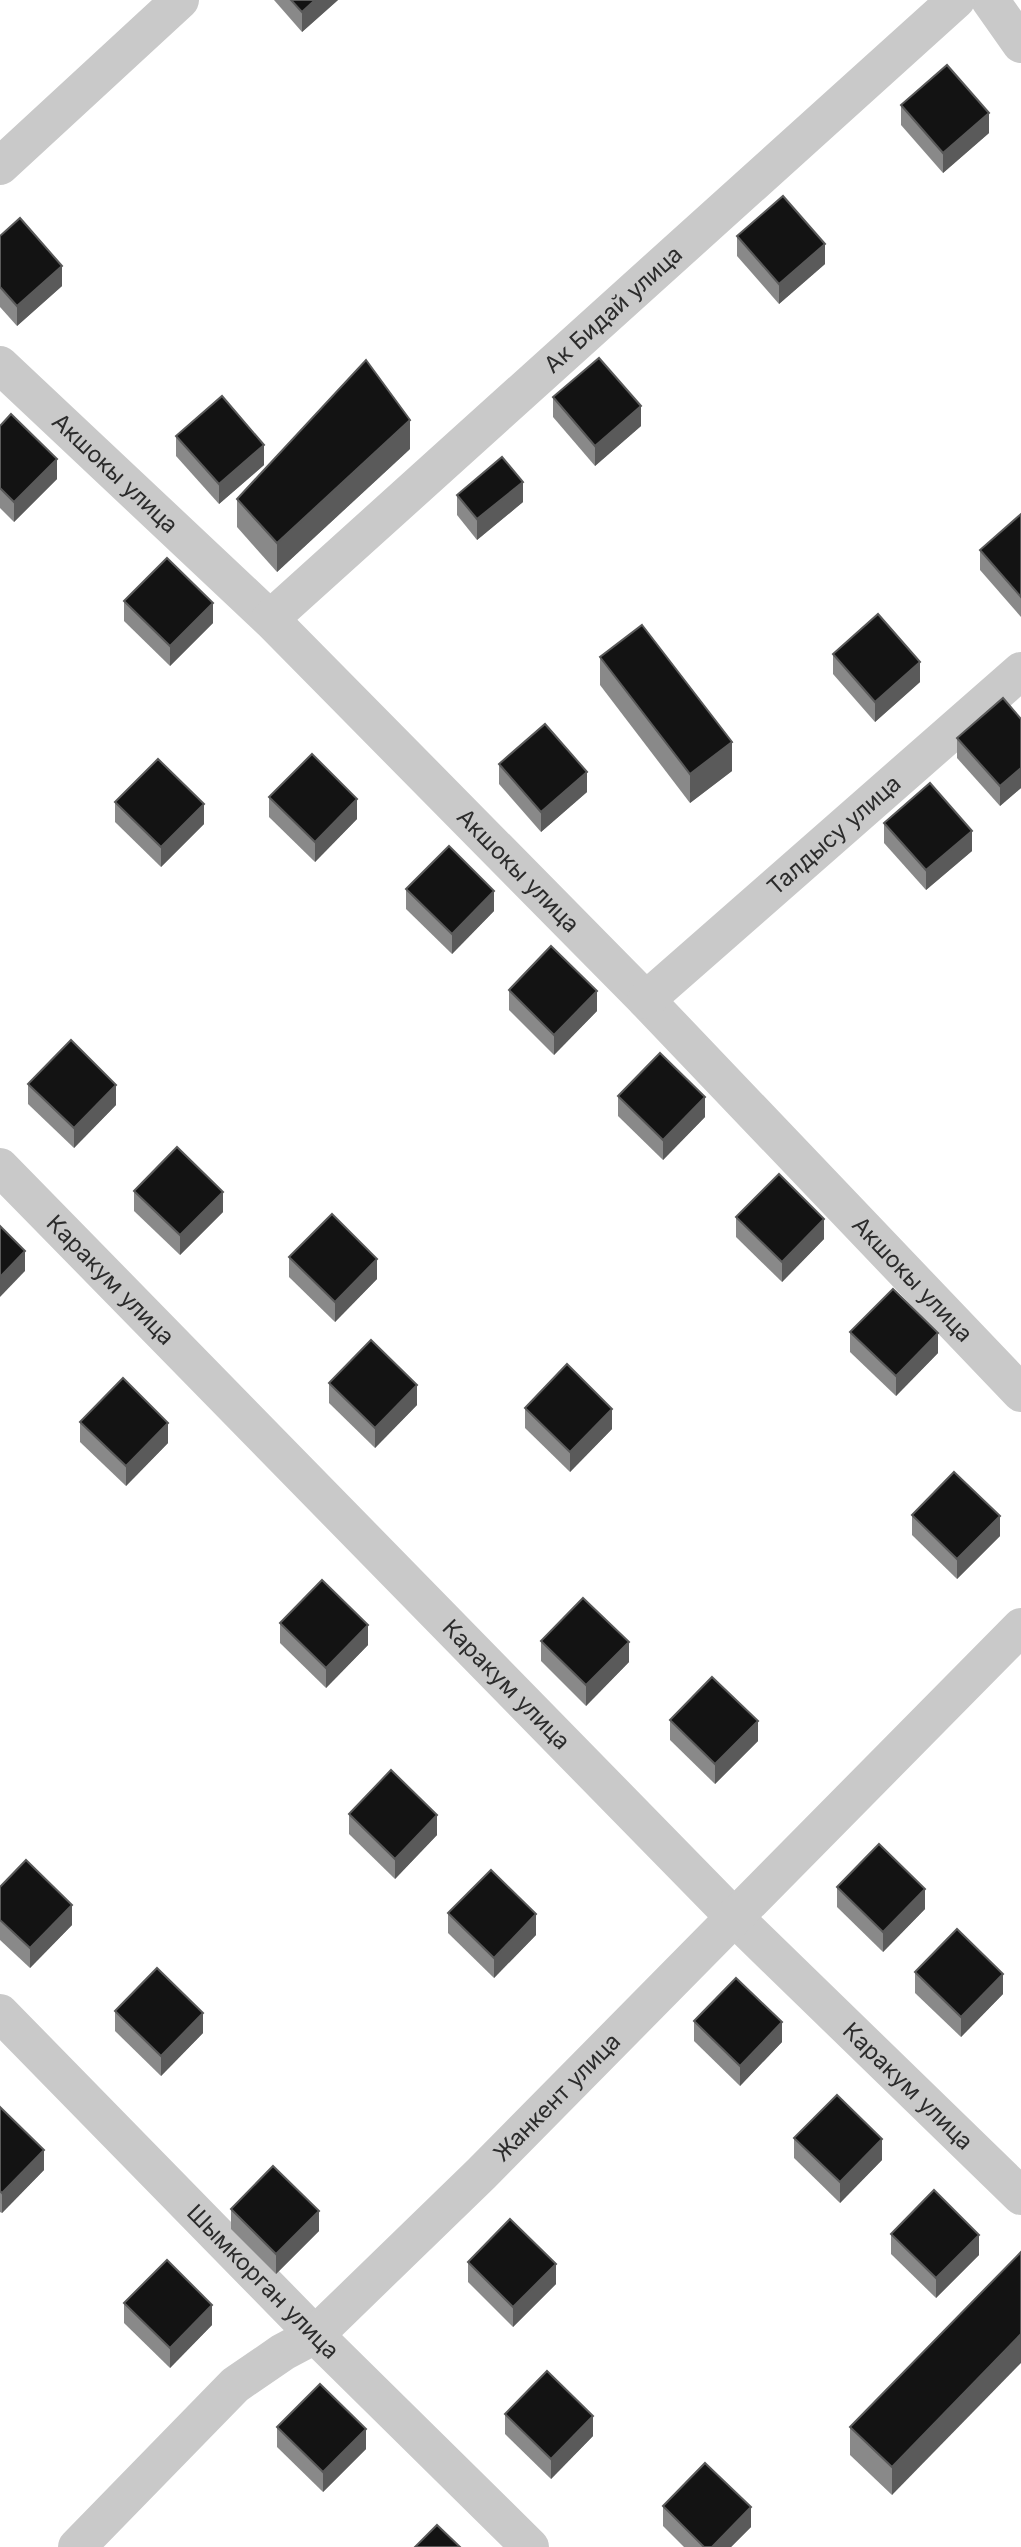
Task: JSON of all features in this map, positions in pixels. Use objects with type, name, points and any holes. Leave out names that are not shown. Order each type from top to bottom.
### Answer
[{"type":"street","points":[[0,166],[180,0]]},
{"type":"street","name":"Ак Бидай улица","points":[[270,619],[956,0]]},
{"type":"street","points":[[990,0],[1021,44]]},
{"type":"street","name":"Акшокы улица","points":[[0,365],[270,619],[646,1000],[1021,1392]]},
{"type":"street","name":"Талдысу улица","points":[[646,1000],[1021,671]]},
{"type":"street","name":"Каракум улица","points":[[0,1167],[733,1916],[1021,2196]]},
{"type":"street","name":"Жанкент улица","points":[[77,2547],[235,2385],[283,2352],[314,2335],[481,2174],[1021,1627]]},
{"type":"street","name":"Шымкорган улица","points":[[0,2013],[314,2335],[530,2547]]},
{"type":"building","points":[[291,0],[315,0],[302,12]]},
{"type":"building","points":[[947,65],[989,113],[943,153],[901,105]]},
{"type":"building","points":[[783,196],[825,244],[779,284],[737,236]]},
{"type":"building","points":[[20,218],[62,266],[17,306],[0,287],[0,236]]},
{"type":"building","points":[[599,358],[641,406],[595,446],[553,397]]},
{"type":"building","points":[[366,360],[410,420],[277,543],[237,499]]},
{"type":"building","points":[[222,396],[264,445],[219,484],[176,436]]},
{"type":"building","points":[[11,414],[57,459],[14,502],[0,488],[0,426]]},
{"type":"building","points":[[502,457],[523,482],[477,519],[457,495]]},
{"type":"building","points":[[1021,514],[1021,597],[980,550]]},
{"type":"building","points":[[167,558],[213,603],[170,646],[124,601]]},
{"type":"building","points":[[878,614],[920,662],[875,702],[833,654]]},
{"type":"building","points":[[642,625],[732,742],[690,774],[600,657]]},
{"type":"building","points":[[1003,698],[1021,719],[1021,768],[1000,786],[957,738]]},
{"type":"building","points":[[545,724],[587,772],[541,812],[499,764]]},
{"type":"building","points":[[312,754],[357,799],[315,842],[269,797]]},
{"type":"building","points":[[158,759],[204,804],[161,847],[115,802]]},
{"type":"building","points":[[930,783],[972,831],[926,870],[884,823]]},
{"type":"building","points":[[449,846],[494,891],[452,934],[406,889]]},
{"type":"building","points":[[551,946],[597,991],[554,1035],[509,990]]},
{"type":"building","points":[[71,1040],[116,1085],[74,1128],[28,1084]]},
{"type":"building","points":[[660,1053],[705,1097],[663,1140],[618,1096]]},
{"type":"building","points":[[177,1147],[223,1192],[180,1235],[134,1191]]},
{"type":"building","points":[[779,1174],[824,1219],[782,1262],[736,1217]]},
{"type":"building","points":[[332,1214],[377,1259],[335,1302],[289,1257]]},
{"type":"building","points":[[0,1226],[25,1251],[0,1277]]},
{"type":"building","points":[[893,1289],[938,1333],[896,1376],[850,1332]]},
{"type":"building","points":[[371,1340],[417,1385],[375,1428],[329,1383]]},
{"type":"building","points":[[567,1364],[612,1409],[570,1452],[525,1408]]},
{"type":"building","points":[[123,1378],[168,1423],[126,1466],[80,1422]]},
{"type":"building","points":[[954,1472],[1000,1516],[957,1559],[912,1515]]},
{"type":"building","points":[[322,1580],[368,1625],[326,1668],[280,1623]]},
{"type":"building","points":[[583,1598],[629,1642],[586,1685],[541,1641]]},
{"type":"building","points":[[712,1677],[758,1721],[715,1764],[670,1720]]},
{"type":"building","points":[[391,1770],[437,1815],[395,1859],[349,1814]]},
{"type":"building","points":[[879,1844],[925,1889],[883,1932],[837,1887]]},
{"type":"building","points":[[26,1860],[72,1905],[30,1948],[0,1920],[0,1887]]},
{"type":"building","points":[[491,1870],[536,1914],[494,1958],[448,1913]]},
{"type":"building","points":[[957,1929],[1003,1974],[961,2017],[915,1972]]},
{"type":"building","points":[[157,1968],[203,2013],[161,2056],[115,2011]]},
{"type":"building","points":[[736,1978],[782,2022],[740,2066],[694,2021]]},
{"type":"building","points":[[837,2095],[882,2139],[840,2182],[794,2138]]},
{"type":"building","points":[[0,2107],[44,2150],[2,2193],[0,2191]]},
{"type":"building","points":[[273,2166],[319,2211],[276,2254],[231,2209]]},
{"type":"building","points":[[934,2190],[979,2235],[936,2278],[891,2234]]},
{"type":"building","points":[[510,2219],[556,2264],[513,2307],[468,2262]]},
{"type":"building","points":[[1021,2252],[1021,2334],[892,2467],[850,2427]]},
{"type":"building","points":[[167,2260],[212,2305],[170,2348],[124,2303]]},
{"type":"building","points":[[547,2371],[593,2416],[551,2459],[505,2414]]},
{"type":"building","points":[[320,2384],[366,2429],[323,2472],[277,2427]]},
{"type":"building","points":[[705,2463],[751,2507],[712,2547],[704,2547],[663,2506]]},
{"type":"building","points":[[437,2525],[460,2547],[415,2547]]}]
